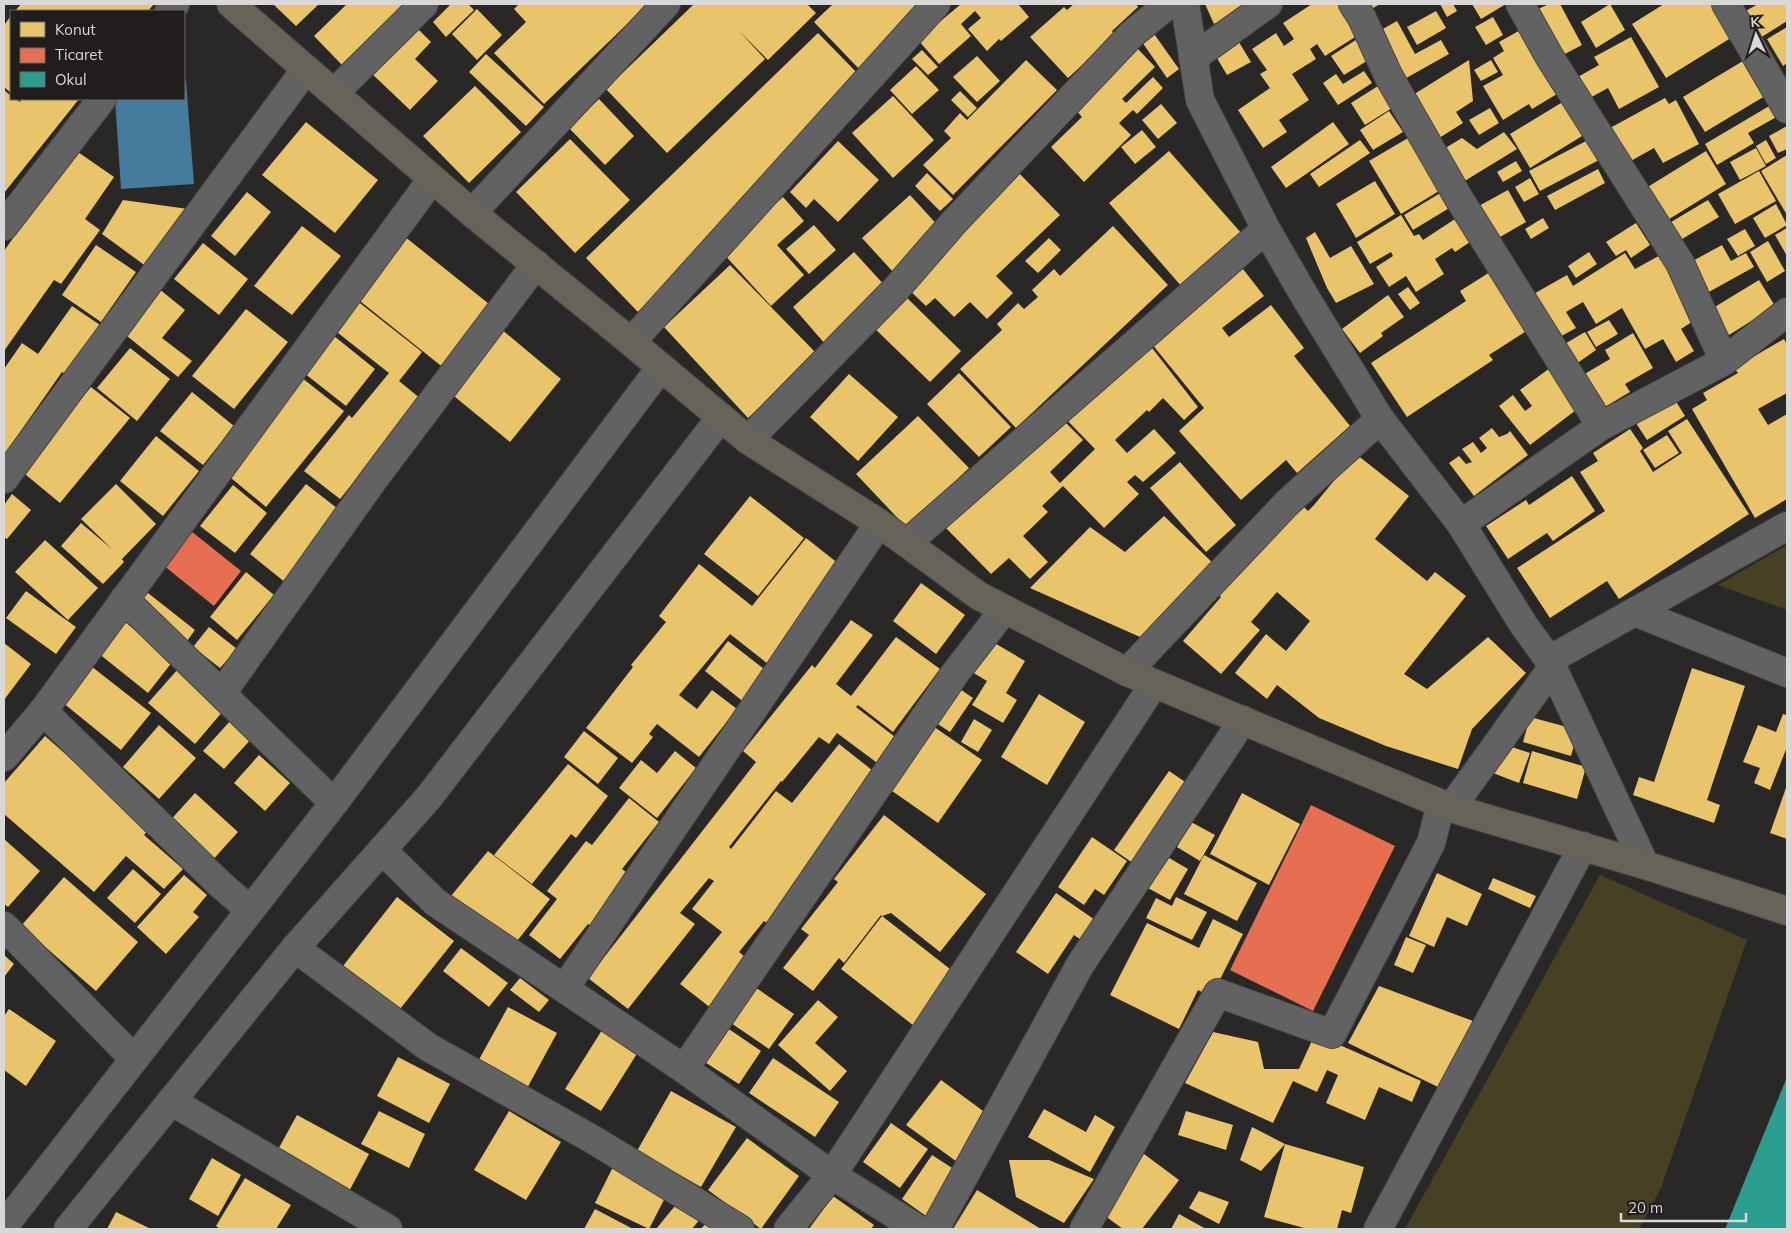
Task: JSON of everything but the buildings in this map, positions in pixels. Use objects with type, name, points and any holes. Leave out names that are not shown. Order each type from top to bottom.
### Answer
[{"type":"main road","points":[[231,4],[472,213],[748,440],[879,523],[980,596],[1004,610],[1154,684],[1446,806],[1645,865],[1787,911]]},
{"type":"street","points":[[334,94],[424,4]]},
{"type":"street","points":[[472,213],[666,4]]},
{"type":"street","points":[[631,342],[936,4]]},
{"type":"street","points":[[748,440],[896,289],[956,220],[1125,41],[1169,4]]},
{"type":"street","points":[[1184,4],[1200,100],[1266,229],[1380,419],[1461,524],[1523,624],[1551,664],[1645,865]]},
{"type":"street","points":[[1192,58],[1268,4]]},
{"type":"street","points":[[1353,4],[1362,18],[1388,75],[1458,197],[1601,426]]},
{"type":"street","points":[[1520,4],[1549,56],[1680,264],[1724,361]]},
{"type":"street","points":[[1726,4],[1787,110]]},
{"type":"street","points":[[4,479],[306,69]]},
{"type":"street","points":[[4,226],[101,100]]},
{"type":"street","points":[[4,757],[43,711],[432,179]]},
{"type":"street","points":[[907,543],[1266,229]]},
{"type":"street","points":[[222,693],[374,479],[536,264]]},
{"type":"street","points":[[1461,524],[1601,426],[1724,361],[1787,312]]},
{"type":"street","points":[[6,1217],[134,1059],[334,803],[661,367]]},
{"type":"street","points":[[68,1229],[295,948],[430,797],[721,417]]},
{"type":"street","points":[[1127,672],[1287,503],[1380,419]]},
{"type":"street","points":[[565,988],[879,523]]},
{"type":"street","points":[[1084,1229],[1218,993],[1332,1034],[1431,843],[1446,806],[1551,664],[1635,612],[1787,526]]},
{"type":"street","points":[[124,599],[334,803]]},
{"type":"street","points":[[684,1069],[956,672],[1004,610]]},
{"type":"street","points":[[1635,612],[1787,673]]},
{"type":"street","points":[[788,1229],[832,1175],[1154,684]]},
{"type":"street","points":[[43,711],[221,886],[250,910]]},
{"type":"street","points":[[935,1229],[1080,965],[1243,720]]},
{"type":"street","points":[[1378,1229],[1583,846]]},
{"type":"street","points":[[382,850],[435,902],[684,1069],[832,1175],[918,1229]]},
{"type":"street","points":[[4,926],[134,1059]]},
{"type":"street","points":[[295,948],[428,1047],[592,1139],[740,1229]]},
{"type":"street","points":[[171,1101],[388,1229]]},
{"type":"shaded area","points":[[1787,545],[1787,610],[1718,585]]},
{"type":"shaded area","points":[[1600,875],[1747,940],[1661,1188],[1639,1229],[1405,1229]]}]
